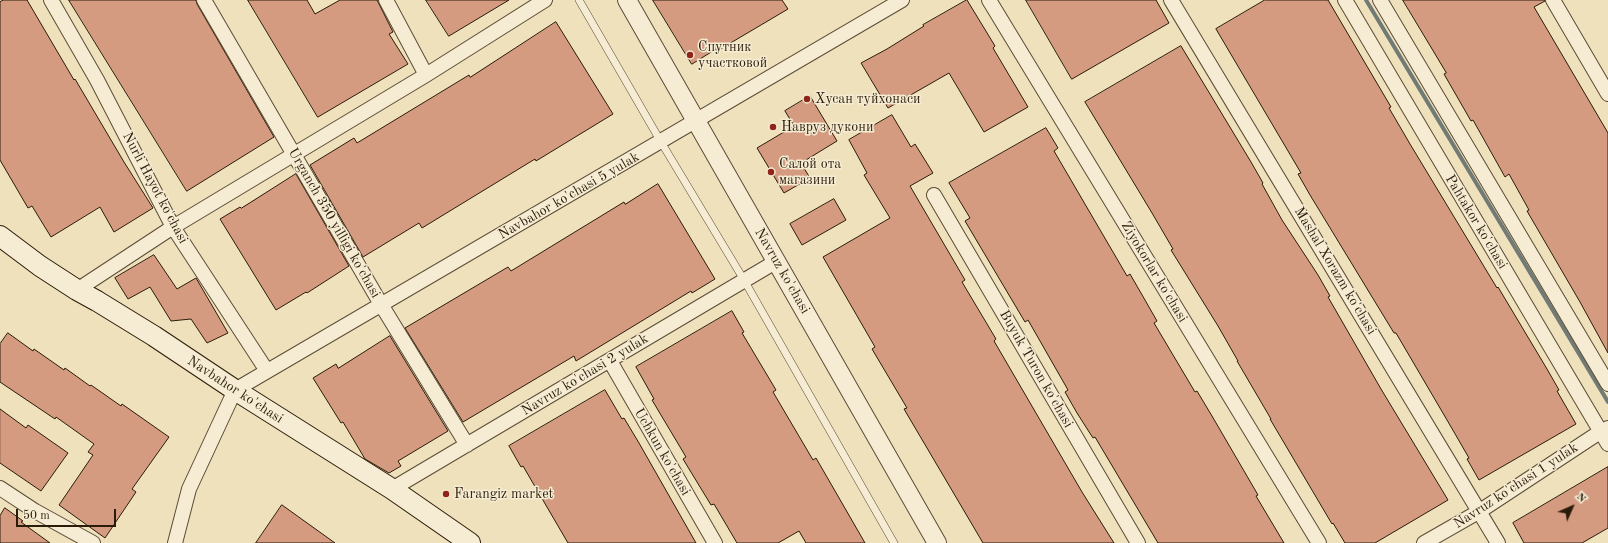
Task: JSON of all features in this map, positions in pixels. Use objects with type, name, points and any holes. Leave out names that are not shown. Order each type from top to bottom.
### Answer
[{"type":"main road","name":"Navbahor ko'chasi","points":[[1,235],[40,266],[154,336],[235,390],[392,489],[470,543]]},
{"type":"street","name":"Nurli Hayot ko'chasi","points":[[51,0],[97,80],[173,227],[267,371]]},
{"type":"street","name":"Urganch 350 yilligi ko'chasi","points":[[204,0],[382,306],[467,445]]},
{"type":"street","points":[[386,0],[426,75]]},
{"type":"street","points":[[77,290],[173,227],[426,75],[545,0]]},
{"type":"street","name":"Navruz ko'chasi","points":[[627,0],[937,543]]},
{"type":"street","name":"Navbahor ko'chasi 5 yulak","points":[[235,390],[382,306],[902,0]]},
{"type":"street","name":"Ziyokorlar ko'chasi","points":[[989,0],[1319,543]]},
{"type":"street","name":"Mashal Xorazm ko'chasi","points":[[1171,0],[1498,543]]},
{"type":"street","name":"Pahtakor ko'chasi","points":[[1345,0],[1604,430],[1608,444]]},
{"type":"street","points":[[1380,0],[1608,384]]},
{"type":"street","points":[[1553,0],[1608,94]]},
{"type":"street","name":"Buyuk Turon ko'chasi","points":[[934,195],[1138,543]]},
{"type":"street","name":"Navruz ko'chasi 2 yulak","points":[[392,489],[610,361],[776,261]]},
{"type":"street","name":"Uchkun ko'chasi","points":[[610,361],[714,543]]},
{"type":"street","points":[[175,543],[189,489],[235,390]]},
{"type":"street","name":"Navruz ko'chasi 1 yulak","points":[[1424,543],[1480,511],[1604,430]]},
{"type":"street","points":[[0,488],[35,511],[94,543]]},
{"type":"lane","points":[[579,0],[661,142],[744,280],[894,543]]},
{"type":"building","points":[[4,0],[27,0],[74,80],[75,79],[153,208],[114,232],[100,207],[51,237],[32,206],[28,208],[0,160],[0,2]]},
{"type":"building","points":[[69,0],[196,0],[274,137],[187,191]]},
{"type":"building","points":[[248,0],[307,0],[315,14],[340,0],[377,0],[393,32],[389,34],[408,64],[318,117]]},
{"type":"building","points":[[426,0],[509,0],[449,36]]},
{"type":"building","points":[[653,0],[782,0],[788,9],[692,64]]},
{"type":"building","points":[[967,0],[995,46],[993,48],[1028,107],[984,132],[949,73],[888,108],[861,63],[887,49],[924,26],[923,25]]},
{"type":"building","points":[[1026,0],[1156,0],[1169,23],[1072,79]]},
{"type":"building","points":[[1265,0],[1328,0],[1391,107],[1389,108],[1410,144],[1547,369],[1559,390],[1557,391],[1576,424],[1479,480],[1467,459],[1469,458],[1447,420],[1396,333],[1394,333],[1310,195],[1298,174],[1301,173],[1216,29]]},
{"type":"building","points":[[1403,0],[1545,0],[1534,7],[1608,133],[1608,353],[1527,211],[1529,210],[1509,174],[1505,177],[1473,120],[1471,121],[1444,74],[1446,73]]},
{"type":"building","points":[[556,22],[613,114],[536,161],[535,159],[422,228],[419,223],[363,257],[310,165],[354,138],[357,143],[469,75],[470,77]]},
{"type":"building","points":[[1181,46],[1251,162],[1282,220],[1318,275],[1330,296],[1328,297],[1381,389],[1448,500],[1375,543],[1345,543],[1333,523],[1332,524],[1270,419],[1218,326],[1171,250],[1173,249],[1152,213],[1085,102]]},
{"type":"building","points":[[810,96],[837,141],[801,163],[810,178],[784,193],[757,148],[794,126],[785,111]]},
{"type":"building","points":[[892,115],[911,147],[915,144],[933,173],[910,186],[965,280],[962,282],[996,339],[994,341],[1082,492],[1114,543],[983,543],[904,409],[907,408],[872,349],[875,347],[823,257],[890,218],[864,175],[867,173],[849,140]]},
{"type":"building","points":[[1046,128],[1058,148],[1054,151],[1127,276],[1130,274],[1157,321],[1154,323],[1195,392],[1197,391],[1212,416],[1284,543],[1158,543],[1095,437],[1093,438],[1077,413],[1065,392],[1068,390],[1028,320],[1025,322],[965,221],[970,218],[949,183]]},
{"type":"building","points":[[296,174],[349,266],[307,293],[306,292],[276,310],[220,219],[240,207],[241,208]]},
{"type":"building","points":[[658,184],[715,279],[692,293],[691,291],[576,361],[574,356],[463,422],[405,328],[508,267],[511,271],[624,202],[625,204]]},
{"type":"building","points":[[834,199],[846,220],[802,245],[790,224]]},
{"type":"building","points":[[154,255],[177,289],[196,278],[228,333],[207,343],[191,319],[171,321],[150,287],[128,299],[115,278]]},
{"type":"building","points":[[732,311],[744,332],[742,333],[776,390],[773,392],[813,460],[816,458],[865,543],[806,543],[799,531],[778,543],[737,543],[714,504],[711,505],[683,459],[686,457],[652,400],[654,399],[636,367]]},
{"type":"building","points":[[8,333],[33,351],[34,349],[64,370],[65,368],[121,406],[122,404],[169,437],[132,489],[136,492],[105,538],[59,505],[93,455],[88,452],[94,444],[56,417],[55,419],[0,382],[0,344]]},
{"type":"building","points":[[390,336],[448,431],[398,461],[401,466],[389,473],[365,459],[343,422],[341,423],[313,378],[336,364],[338,368]]},
{"type":"building","points":[[605,390],[622,419],[624,418],[639,443],[696,543],[568,543],[523,466],[521,467],[509,446]]},
{"type":"building","points":[[0,409],[26,428],[28,425],[68,453],[41,491],[0,463]]},
{"type":"building","points":[[1608,467],[1608,528],[1582,543],[1524,543],[1513,523]]},
{"type":"building","points":[[282,505],[335,543],[256,543]]},
{"type":"building","points":[[5,508],[23,521],[21,522],[50,543],[0,543],[0,516]]},
{"type":"waterway","points":[[1366,0],[1608,402]]},
{"type":"place","name":"Спутник участковой","points":[[690,55]]},
{"type":"place","name":"Хусан туйхонаси","points":[[807,99]]},
{"type":"place","name":"Навруз дукони","points":[[773,127]]},
{"type":"place","name":"Салой ота магазини","points":[[771,172]]},
{"type":"place","name":"Farangiz market","points":[[446,494]]}]
